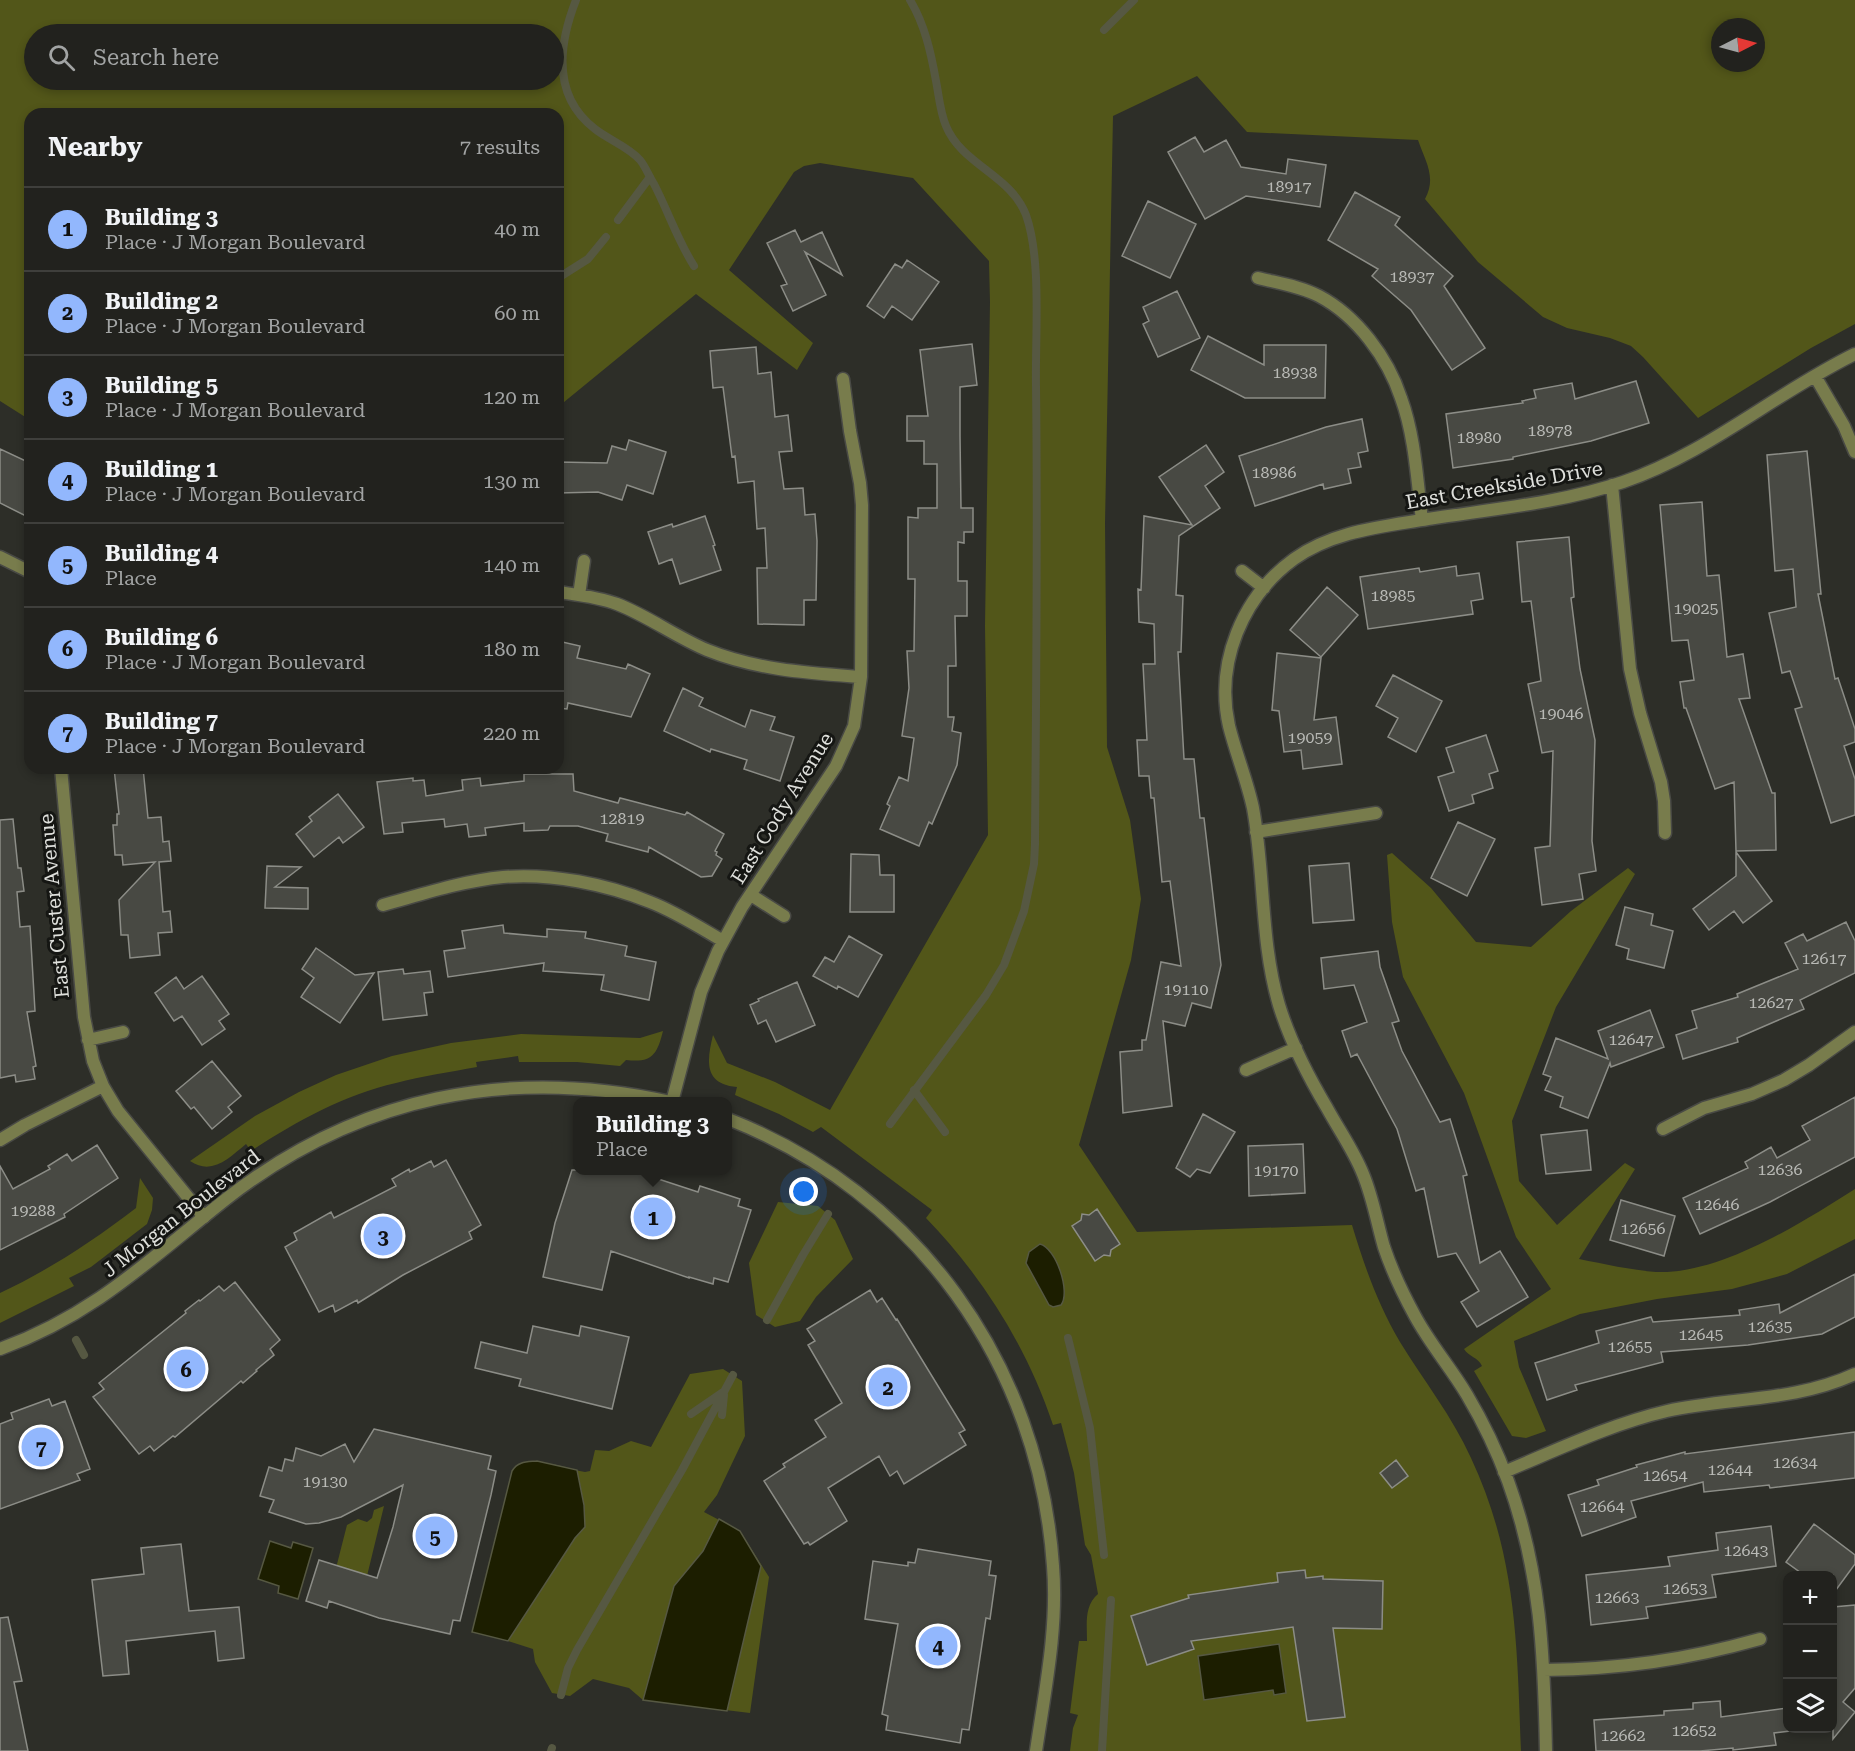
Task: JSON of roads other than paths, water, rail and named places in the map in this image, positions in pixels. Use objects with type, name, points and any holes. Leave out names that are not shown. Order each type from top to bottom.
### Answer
[{"type":"street","points":[[1258,278],[1298,287],[1319,296],[1347,316],[1375,347],[1394,381],[1404,406],[1422,520]]},
{"type":"street","name":"East Creekside Drive","points":[[1546,1751],[1544,1670],[1539,1608],[1531,1556],[1516,1504],[1504,1472],[1471,1402],[1421,1328],[1406,1299],[1385,1250],[1362,1171],[1318,1094],[1296,1048],[1278,1002],[1269,959],[1256,832],[1249,792],[1228,724],[1227,666],[1235,635],[1244,615],[1264,588],[1289,563],[1321,543],[1365,529],[1546,501],[1646,474],[1697,450],[1815,376],[1855,354]]},
{"type":"street","points":[[1815,376],[1844,426],[1855,452]]},
{"type":"street","name":"East Cody Avenue","points":[[673,1097],[701,992],[723,941],[840,758],[854,726],[861,677],[862,505],[843,378]]},
{"type":"street","points":[[1612,485],[1630,669],[1640,713],[1661,782],[1665,833]]},
{"type":"street","points":[[0,557],[24,569]]},
{"type":"street","points":[[579,595],[584,561]]},
{"type":"street","points":[[1242,571],[1264,588]]},
{"type":"street","points":[[564,593],[617,604],[687,641],[749,664],[772,669],[861,677]]},
{"type":"street","name":"East Custer Avenue","points":[[62,774],[88,1040],[93,1061],[103,1086],[124,1120],[204,1217]]},
{"type":"street","points":[[1256,832],[1376,813]]},
{"type":"street","points":[[383,905],[483,880],[522,877],[562,880],[595,885],[650,902],[723,941]]},
{"type":"street","points":[[751,895],[784,916]]},
{"type":"street","points":[[88,1040],[123,1032]]},
{"type":"street","points":[[1663,1129],[1704,1108],[1744,1097],[1784,1080],[1855,1032]]},
{"type":"street","points":[[1246,1070],[1296,1048]]},
{"type":"street","points":[[0,1140],[103,1086]]},
{"type":"street","name":"J Morgan Boulevard","points":[[0,1349],[59,1323],[108,1294],[250,1181],[312,1143],[361,1121],[424,1101],[500,1088],[559,1086],[612,1090],[650,1097]]},
{"type":"street","points":[[732,1121],[776,1140],[808,1158],[855,1189],[891,1219],[927,1256],[944,1278],[980,1331],[1007,1384],[1026,1430],[1040,1478],[1053,1566],[1052,1636],[1036,1751]]},
{"type":"street","points":[[1504,1472],[1607,1430],[1648,1416],[1689,1407],[1798,1394],[1832,1384],[1855,1374]]},
{"type":"street","points":[[1544,1670],[1641,1665],[1719,1650],[1760,1639]]},
{"type":"waterway","points":[[564,44],[576,0]]},
{"type":"waterway","points":[[890,1124],[986,995],[1004,965],[1024,911],[1034,864],[1035,844],[1037,299],[1031,233],[1019,201],[963,151],[946,126],[927,39],[910,0]]},
{"type":"waterway","points":[[1104,30],[1134,0]]},
{"type":"waterway","points":[[564,78],[571,101],[581,116],[595,129],[630,151],[642,163],[694,266]]},
{"type":"waterway","points":[[618,220],[650,177]]},
{"type":"waterway","points":[[564,274],[588,259],[606,237]]},
{"type":"waterway","points":[[914,1090],[945,1132]]},
{"type":"waterway","points":[[767,1320],[828,1214]]},
{"type":"waterway","points":[[1068,1338],[1090,1428],[1104,1555]]},
{"type":"waterway","points":[[76,1340],[84,1355]]},
{"type":"waterway","points":[[561,1695],[568,1668],[577,1650],[682,1470],[733,1375]]},
{"type":"waterway","points":[[691,1414],[723,1392]]},
{"type":"waterway","points":[[722,1415],[724,1395]]},
{"type":"waterway","points":[[1102,1751],[1111,1600]]},
{"type":"place","name":"Building 3","points":[[653,1217]]},
{"type":"place","name":"Building 5","points":[[383,1236]]},
{"type":"place","name":"Building 6","points":[[186,1369]]},
{"type":"place","name":"Building 2","points":[[888,1387]]},
{"type":"place","name":"Building 7","points":[[41,1447]]},
{"type":"place","name":"Building 4","points":[[435,1536]]},
{"type":"place","name":"Building 1","points":[[938,1646]]}]
